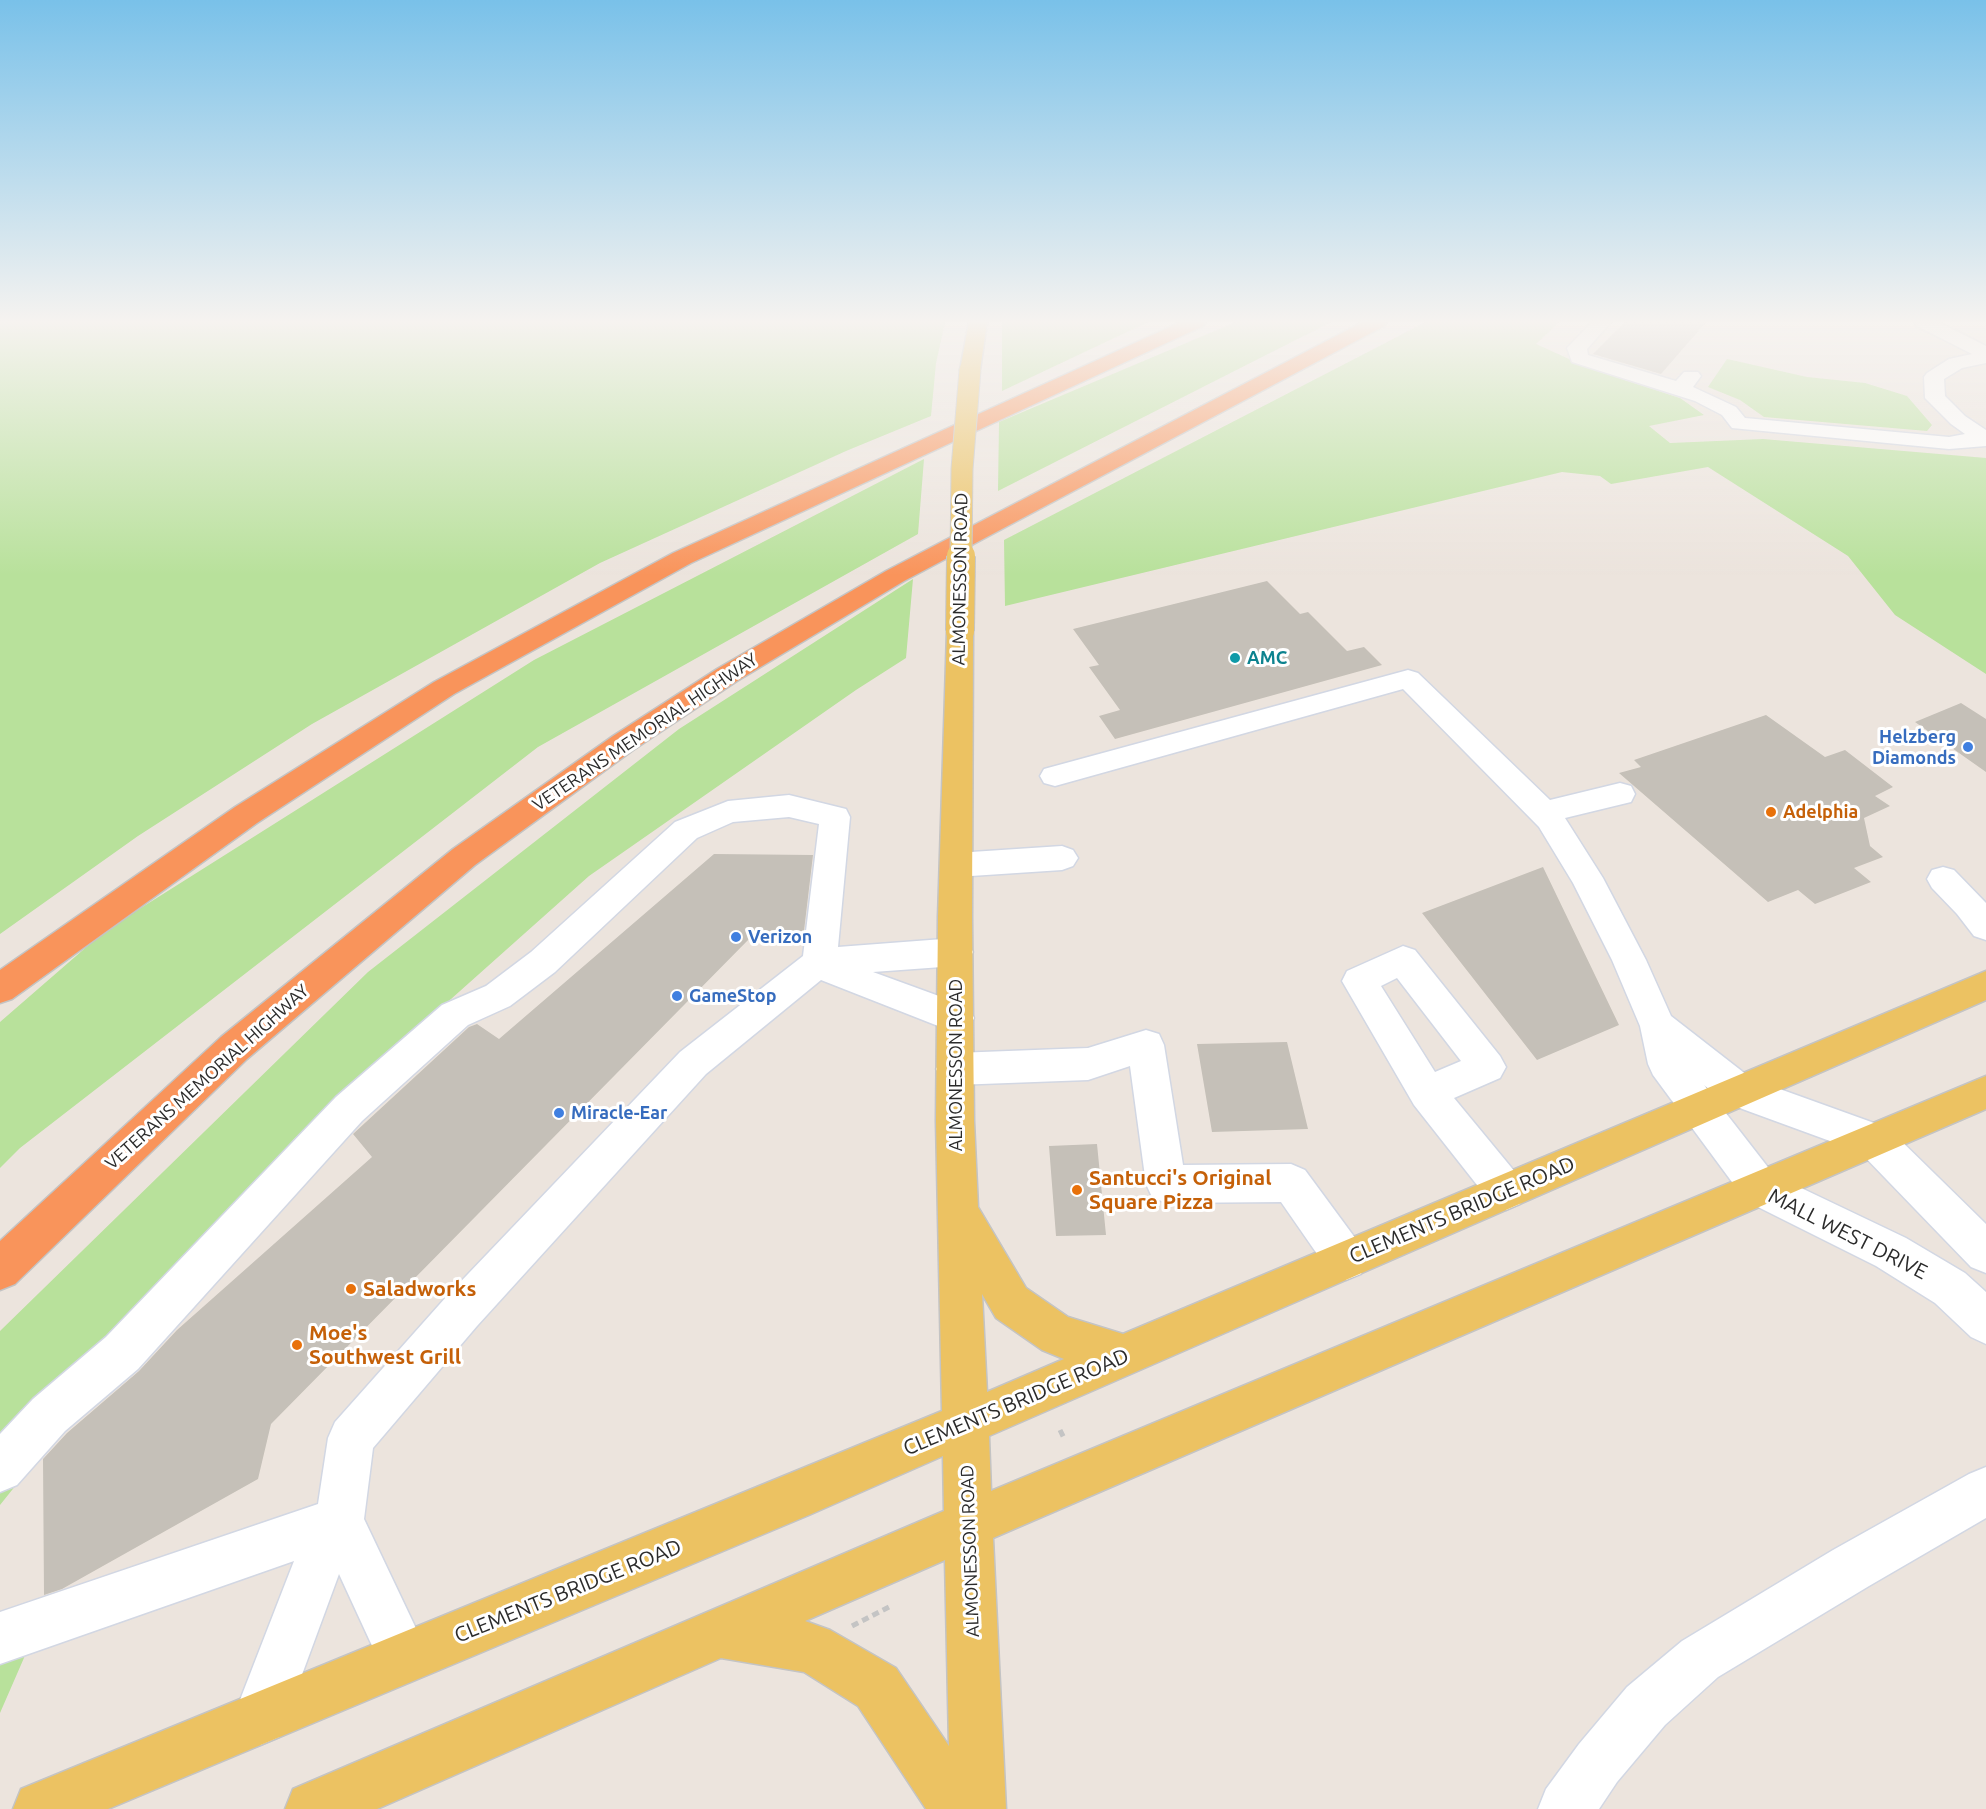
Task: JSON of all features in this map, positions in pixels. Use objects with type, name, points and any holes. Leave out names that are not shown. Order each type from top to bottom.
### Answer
[{"type":"highway","points":[[0,989],[246,815],[444,688],[682,558],[1013,406]]},
{"type":"highway","name":"VETERANS MEMORIAL HIGHWAY","points":[[0,1269],[234,1048],[464,857],[623,742],[727,675],[867,591],[1216,406]]},
{"type":"main road","name":"ALMONESSON ROAD","points":[[967,406],[962,469],[955,1069],[978,1809]]},
{"type":"main road","name":"CLEMENTS BRIDGE ROAD","points":[[41,1809],[792,1498],[1986,985]]},
{"type":"main road","points":[[313,1809],[970,1524],[1986,1092]]},
{"type":"main road","points":[[959,1212],[1011,1303],[1057,1335],[1123,1356]]},
{"type":"main road","points":[[719,1632],[812,1648],[877,1687],[959,1809]]},
{"type":"lane","points":[[1720,406],[1729,411],[1739,424],[1949,443],[1985,439]]},
{"type":"lane","points":[[1944,406],[1958,420],[1985,439]]},
{"type":"lane","name":"MALL WEST DRIVE","points":[[1055,776],[1408,679],[1550,819],[1587,878],[1629,960],[1658,1026],[1666,1064],[1760,1188],[1891,1252],[1950,1288],[1986,1322]]},
{"type":"lane","points":[[1543,813],[1620,794]]},
{"type":"lane","points":[[0,1468],[49,1415],[122,1353],[349,1109],[454,1015],[498,996],[543,962],[686,830],[728,812],[789,806],[836,818],[819,962]]},
{"type":"lane","points":[[956,865],[1062,858]]},
{"type":"lane","points":[[1986,906],[1943,879],[1969,905],[1986,927]]},
{"type":"lane","points":[[260,1718],[316,1567],[340,1521],[351,1438],[462,1311],[693,1063],[819,962],[956,952]]},
{"type":"lane","points":[[819,962],[845,976],[956,1018]]},
{"type":"lane","points":[[1658,1026],[1739,1091],[1874,1140],[1986,1253]]},
{"type":"lane","points":[[955,1069],[1088,1064],[1146,1045],[1166,1184],[1291,1183],[1346,1260]]},
{"type":"lane","points":[[1427,1093],[1506,1191]]},
{"type":"lane","points":[[1566,1809],[1598,1763],[1646,1706],[1700,1659],[1851,1568],[1986,1491]]},
{"type":"lane","points":[[0,1638],[340,1521]]},
{"type":"lane","points":[[340,1521],[404,1658]]},
{"type":"path","points":[[1060,1430],[1064,1438]]},
{"type":"path","points":[[850,1626],[891,1606]]},
{"type":"green space","points":[[0,406],[932,406],[931,416],[846,451],[600,563],[312,724],[138,836],[0,934]]},
{"type":"green space","points":[[1036,406],[1165,406],[998,491],[999,422]]},
{"type":"green space","points":[[1263,406],[1692,406],[1704,415],[1649,426],[1670,443],[1763,439],[1986,458],[1986,674],[1895,615],[1848,556],[1708,467],[1611,484],[1600,476],[1562,472],[1005,606],[1004,540]]},
{"type":"green space","points":[[1749,406],[1916,406],[1932,425],[1927,431],[1764,417]]},
{"type":"green space","points":[[924,459],[918,534],[538,747],[20,1148],[0,1168],[0,1022],[106,930],[534,660]]},
{"type":"green space","points":[[913,579],[906,658],[856,690],[589,876],[294,1139],[0,1505],[0,1331],[368,972],[679,729]]},
{"type":"green space","points":[[27,1651],[0,1713],[0,1659]]},
{"type":"building","name":"AMC","points":[[1267,581],[1300,614],[1308,612],[1347,651],[1364,647],[1382,665],[1115,739],[1099,716],[1120,710],[1089,667],[1099,665],[1073,629]]},
{"type":"building","name":"Helzberg Diamonds","points":[[1961,703],[1986,719],[1986,772],[1915,722]]},
{"type":"building","name":"Adelphia","points":[[1766,715],[1825,757],[1845,750],[1893,787],[1875,796],[1890,806],[1864,818],[1870,846],[1883,857],[1854,868],[1871,882],[1815,904],[1798,890],[1768,902],[1619,773],[1641,767],[1634,760]]},
{"type":"building","points":[[714,854],[813,855],[803,939],[753,935],[271,1424],[258,1479],[62,1589],[44,1595],[43,1459],[67,1433],[139,1371],[177,1330],[372,1157],[353,1134],[469,1027],[477,1024],[499,1039]]},
{"type":"building","points":[[1543,867],[1619,1025],[1537,1060],[1422,913]]},
{"type":"building","points":[[1287,1042],[1308,1129],[1212,1132],[1197,1044]]},
{"type":"building","name":"Santucci's Original Square Pizza","points":[[1097,1144],[1106,1235],[1056,1236],[1049,1146]]},
{"type":"place","name":"AMC","points":[[1235,658]]},
{"type":"place","name":"Helzberg Diamonds","points":[[1968,747]]},
{"type":"place","name":"Adelphia","points":[[1771,812]]},
{"type":"place","name":"Verizon","points":[[736,937]]},
{"type":"place","name":"GameStop","points":[[677,996]]},
{"type":"place","name":"Miracle-Ear","points":[[559,1113]]},
{"type":"place","name":"Santucci's Original Square Pizza","points":[[1077,1190]]},
{"type":"place","name":"Saladworks","points":[[351,1289]]},
{"type":"place","name":"Moe's Southwest Grill","points":[[297,1345]]}]
